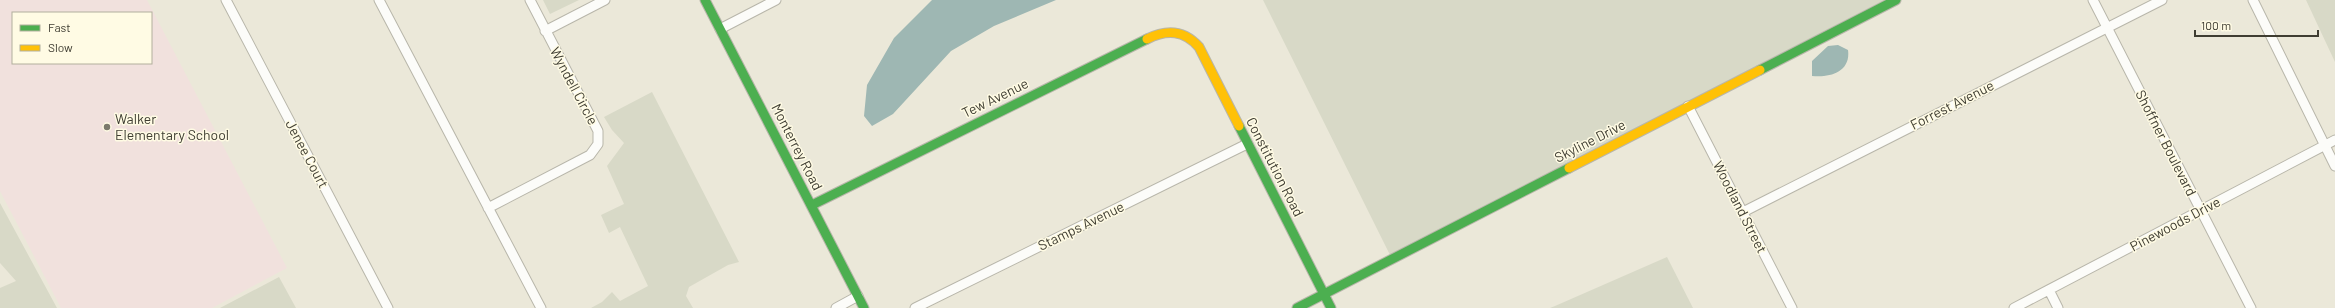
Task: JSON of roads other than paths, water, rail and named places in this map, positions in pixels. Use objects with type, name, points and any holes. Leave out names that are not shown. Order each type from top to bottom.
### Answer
[{"type":"street","name":"Jenee Court","points":[[226,0],[388,308]]},
{"type":"street","points":[[379,0],[541,308]]},
{"type":"street","name":"Wyndell Circle","points":[[488,208],[590,155],[598,144],[598,132],[530,0]]},
{"type":"street","points":[[545,31],[605,0]]},
{"type":"street","name":"Monterrey Road","points":[[705,0],[864,308]]},
{"type":"street","points":[[720,29],[776,0]]},
{"type":"street","name":"Skyline Drive","points":[[1297,308],[1896,0]]},
{"type":"street","name":"Shoffner Boulevard","points":[[2093,0],[2251,308]]},
{"type":"street","name":"Forrest Avenue","points":[[1743,212],[2162,0]]},
{"type":"street","points":[[2253,0],[2335,166]]},
{"type":"street","name":"Tew Avenue","points":[[812,205],[1160,32],[1180,32],[1194,40]]},
{"type":"street","name":"Constitution Road","points":[[1194,40],[1199,47],[1331,308]]},
{"type":"street","name":"Woodland Street","points":[[1688,106],[1792,308]]},
{"type":"street","name":"Pinewoods Drive","points":[[2014,308],[2335,140]]},
{"type":"street","name":"Stamps Avenue","points":[[914,308],[1247,144]]},
{"type":"street","points":[[2048,290],[2058,308]]},
{"type":"street","points":[[836,308],[858,296]]},
{"type":"water","points":[[932,0],[1056,0],[994,26],[951,51],[893,114],[872,126],[864,116],[867,85],[894,38]]},
{"type":"water","points":[[1838,45],[1848,50],[1848,58],[1843,68],[1838,72],[1826,76],[1812,76],[1812,61],[1828,46]]},
{"type":"place","name":"Walker Elementary School","points":[[107,127]]}]
